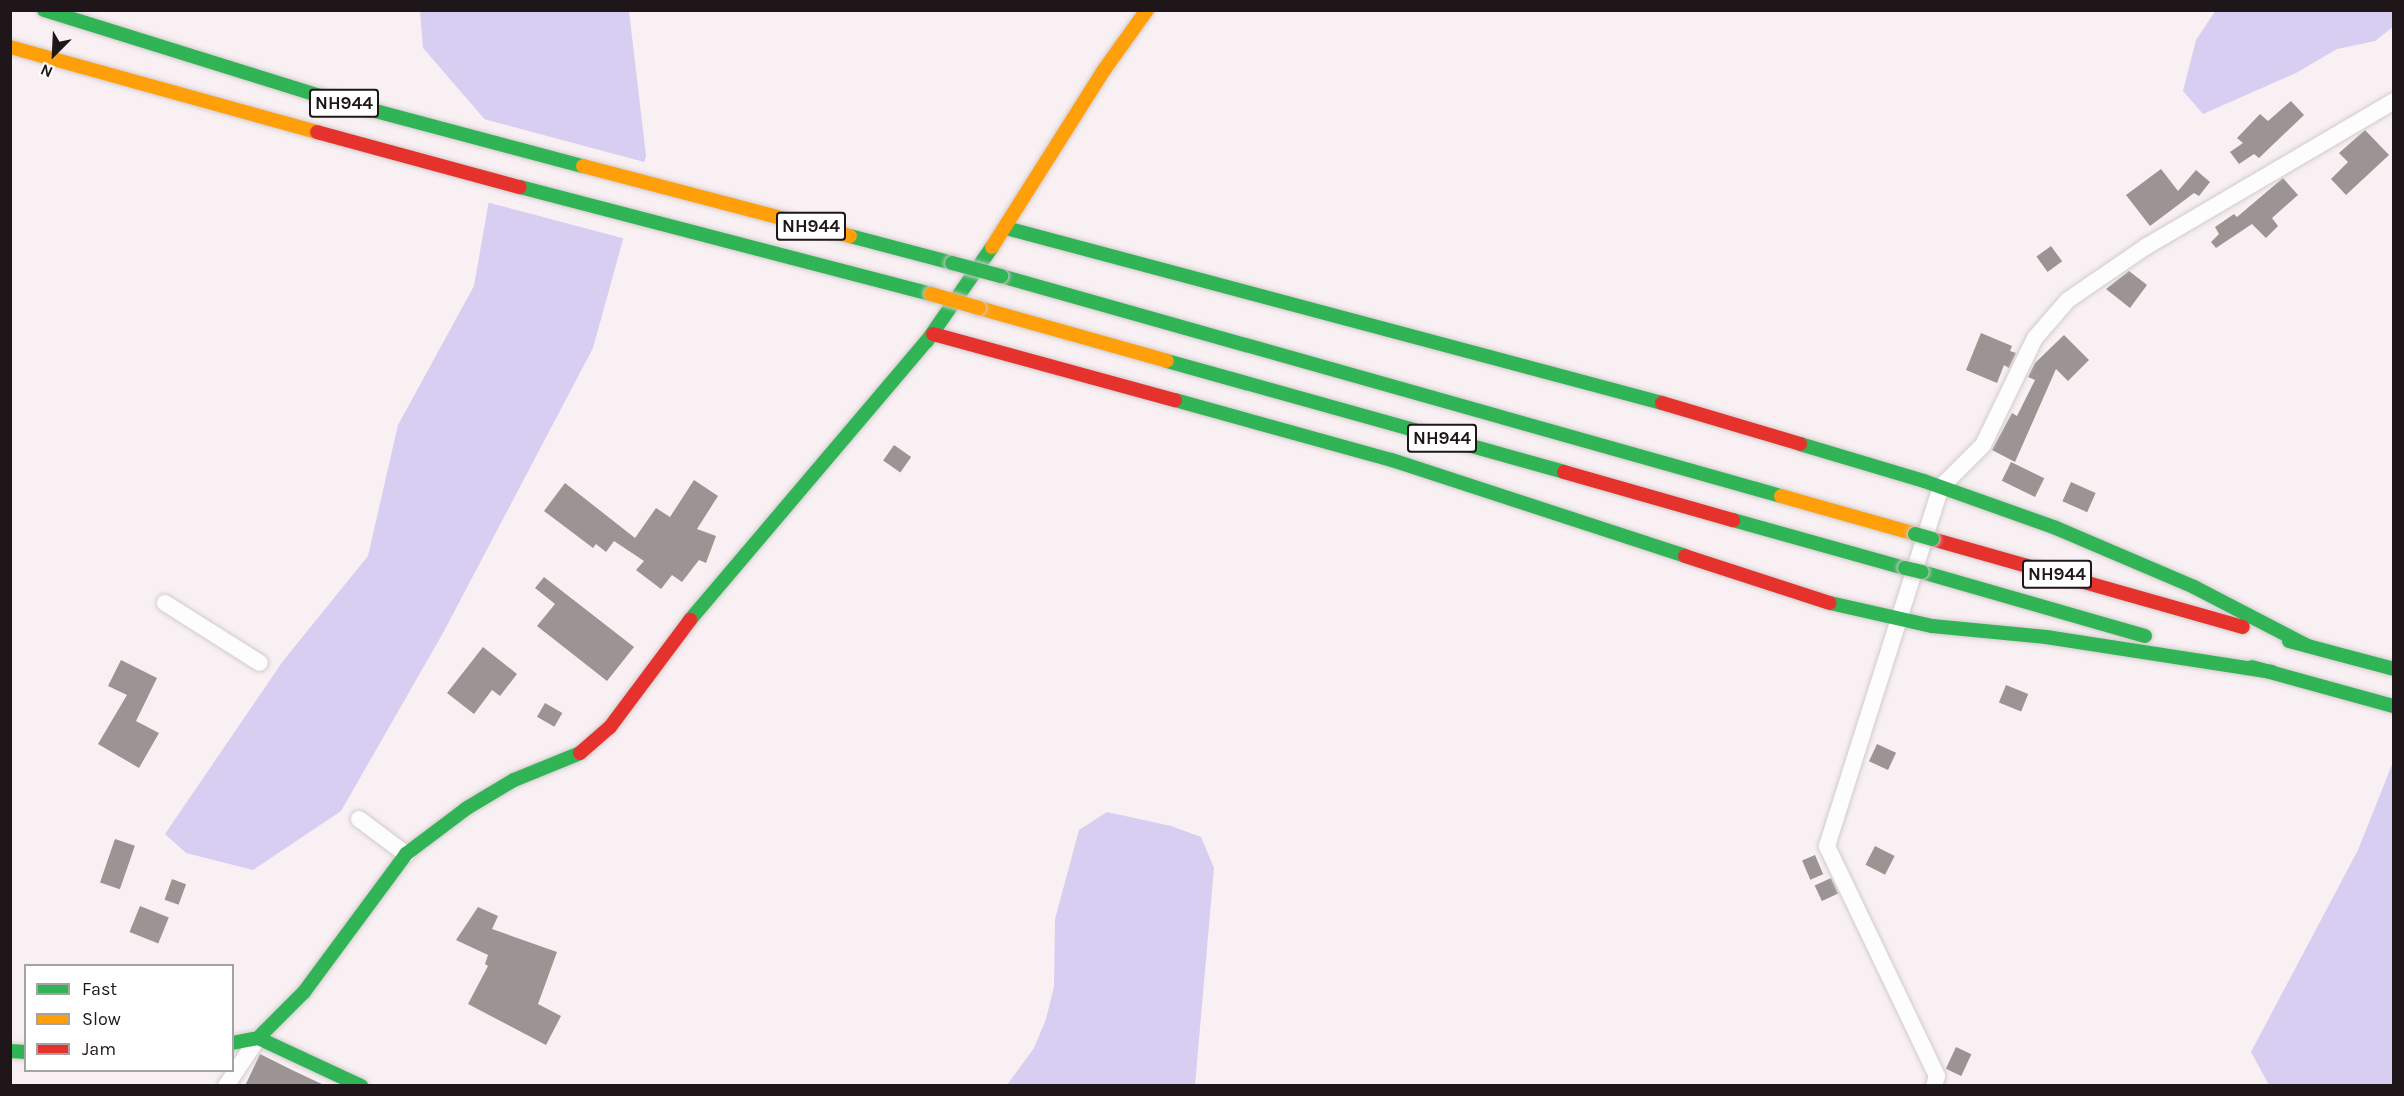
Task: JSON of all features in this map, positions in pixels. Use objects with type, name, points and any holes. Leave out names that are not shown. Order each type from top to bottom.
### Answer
[{"type":"main road","name":"NH944","points":[[44,10],[228,70],[460,136],[1001,276],[2394,669]]},
{"type":"main road","points":[[234,1044],[258,1038],[304,992],[406,854],[467,808],[514,780],[575,757],[610,727],[709,595],[933,334],[1006,228],[1104,70],[1147,10]]},
{"type":"main road","name":"NH944","points":[[10,47],[452,169],[931,294],[2394,706]]},
{"type":"main road","points":[[1006,228],[1692,411],[1941,487],[2056,528],[2194,587],[2308,646]]},
{"type":"main road","points":[[933,334],[1392,460],[1828,603],[1898,620],[2046,637],[2272,672]]},
{"type":"main road","points":[[258,1038],[361,1086]]},
{"type":"street","points":[[1934,1086],[1937,1076],[1827,846],[1941,487],[1983,446],[2035,338],[2068,300],[2147,246],[2394,101]]},
{"type":"street","points":[[165,603],[260,663]]},
{"type":"street","points":[[359,819],[406,854]]},
{"type":"street","points":[[226,1086],[258,1038]]},
{"type":"shaded area","points":[[2216,10],[2393,11],[2393,27],[2375,41],[2337,49],[2296,73],[2203,114],[2183,91],[2196,40]]},
{"type":"shaded area","points":[[420,11],[629,11],[646,156],[593,348],[443,633],[341,811],[253,870],[186,853],[165,834],[283,661],[368,556],[398,425],[474,286],[500,137],[423,48]]},
{"type":"shaded area","points":[[2393,762],[2393,1085],[2269,1085],[2251,1052],[2358,850]]},
{"type":"shaded area","points":[[1107,812],[1171,826],[1201,837],[1214,868],[1195,1085],[1007,1085],[1034,1048],[1046,1019],[1054,987],[1055,919],[1079,830]]},
{"type":"pier","points":[[480,118],[648,163],[626,239],[486,202],[497,138]]},
{"type":"building","points":[[2291,101],[2304,115],[2259,158],[2254,154],[2239,164],[2230,152],[2243,143],[2237,138],[2260,114],[2268,121]]},
{"type":"building","points":[[2365,130],[2389,155],[2346,195],[2331,179],[2348,162],[2339,153]]},
{"type":"building","points":[[2161,169],[2178,191],[2196,170],[2210,182],[2199,196],[2194,193],[2150,226],[2126,195]]},
{"type":"building","points":[[2283,178],[2298,195],[2272,218],[2278,226],[2266,238],[2252,224],[2216,248],[2211,242],[2219,234],[2215,227],[2234,214],[2237,217]]},
{"type":"building","points":[[2051,246],[2062,261],[2048,272],[2036,257]]},
{"type":"building","points":[[2129,271],[2147,285],[2130,308],[2106,289]]},
{"type":"building","points":[[1981,333],[2012,346],[2010,351],[2016,353],[2009,368],[2004,365],[1997,383],[1966,370]]},
{"type":"building","points":[[2064,335],[2089,360],[2068,381],[2056,369],[2015,462],[1992,450],[2012,413],[2017,416],[2035,380],[2028,377],[2035,363]]},
{"type":"building","points":[[894,445],[911,457],[900,473],[883,461]]},
{"type":"building","points":[[2011,462],[2044,478],[2035,497],[2002,481]]},
{"type":"building","points":[[694,480],[718,496],[697,529],[716,536],[706,563],[699,560],[682,582],[672,575],[661,589],[636,570],[644,561],[614,541],[606,552],[596,544],[593,548],[544,511],[565,483],[635,538],[656,508],[670,517]]},
{"type":"building","points":[[2071,482],[2096,493],[2087,512],[2062,501]]},
{"type":"building","points":[[544,577],[634,647],[607,681],[537,626],[555,604],[535,588]]},
{"type":"building","points":[[483,647],[517,674],[500,696],[492,690],[474,714],[447,693]]},
{"type":"building","points":[[121,660],[157,678],[136,721],[159,733],[139,768],[98,744],[127,695],[108,686]]},
{"type":"building","points":[[2006,685],[2028,694],[2021,712],[1999,703]]},
{"type":"building","points":[[545,703],[562,713],[554,727],[537,717]]},
{"type":"building","points":[[1877,744],[1896,753],[1888,770],[1869,761]]},
{"type":"building","points":[[115,839],[135,846],[120,889],[100,882]]},
{"type":"building","points":[[1875,846],[1895,856],[1885,875],[1865,865]]},
{"type":"building","points":[[1815,855],[1823,874],[1810,880],[1802,860]]},
{"type":"building","points":[[1831,878],[1838,893],[1822,901],[1815,886]]},
{"type":"building","points":[[172,879],[186,884],[179,905],[164,900]]},
{"type":"building","points":[[140,906],[169,918],[158,944],[130,932]]},
{"type":"building","points":[[478,907],[498,916],[492,929],[557,952],[538,1004],[561,1016],[546,1045],[468,1004],[488,966],[485,964],[488,955],[456,940]]},
{"type":"building","points":[[1956,1047],[1971,1054],[1961,1076],[1946,1069]]},
{"type":"building","points":[[260,1054],[292,1070],[326,1086],[245,1086]]},
{"type":"traffic: fast","points":[[44,10],[323,97],[583,166]]},
{"type":"traffic: fast","points":[[520,187],[931,294]]},
{"type":"traffic: fast","points":[[1006,228],[1662,403]]},
{"type":"traffic: fast","points":[[850,236],[952,263]]},
{"type":"traffic: fast","points":[[690,620],[927,341],[992,247]]},
{"type":"traffic: fast","points":[[952,263],[1001,276]]},
{"type":"traffic: fast","points":[[1001,276],[1781,496]]},
{"type":"traffic: fast","points":[[1167,361],[1564,472]]},
{"type":"traffic: fast","points":[[1175,400],[1392,460],[1685,556]]},
{"type":"traffic: fast","points":[[1800,444],[1924,481],[2056,528],[2194,587],[2308,646]]},
{"type":"traffic: fast","points":[[1733,520],[1905,568]]},
{"type":"traffic: fast","points":[[1915,534],[1932,539]]},
{"type":"traffic: fast","points":[[1905,568],[1922,572]]},
{"type":"traffic: fast","points":[[1922,572],[2145,636]]},
{"type":"traffic: fast","points":[[1830,603],[1932,626],[2046,637],[2272,672]]},
{"type":"traffic: fast","points":[[2289,641],[2394,669]]},
{"type":"traffic: fast","points":[[2252,667],[2394,706]]},
{"type":"traffic: fast","points":[[234,1043],[258,1038],[304,992],[406,854],[467,808],[514,780],[580,753]]},
{"type":"traffic: fast","points":[[258,1038],[361,1086]]},
{"type":"traffic: fast","points":[[10,1051],[24,1052]]},
{"type":"traffic: slow","points":[[992,247],[1104,70],[1147,10]]},
{"type":"traffic: slow","points":[[10,47],[317,132]]},
{"type":"traffic: slow","points":[[583,166],[850,236]]},
{"type":"traffic: slow","points":[[931,294],[979,308]]},
{"type":"traffic: slow","points":[[979,308],[1167,361]]},
{"type":"traffic: slow","points":[[1781,496],[1915,534]]},
{"type":"traffic: jam","points":[[317,132],[520,187]]},
{"type":"traffic: jam","points":[[933,334],[1175,400]]},
{"type":"traffic: jam","points":[[1662,403],[1800,444]]},
{"type":"traffic: jam","points":[[1564,472],[1733,520]]},
{"type":"traffic: jam","points":[[1932,539],[2243,627]]},
{"type":"traffic: jam","points":[[1685,556],[1830,603]]},
{"type":"traffic: jam","points":[[580,753],[610,727],[690,620]]}]
